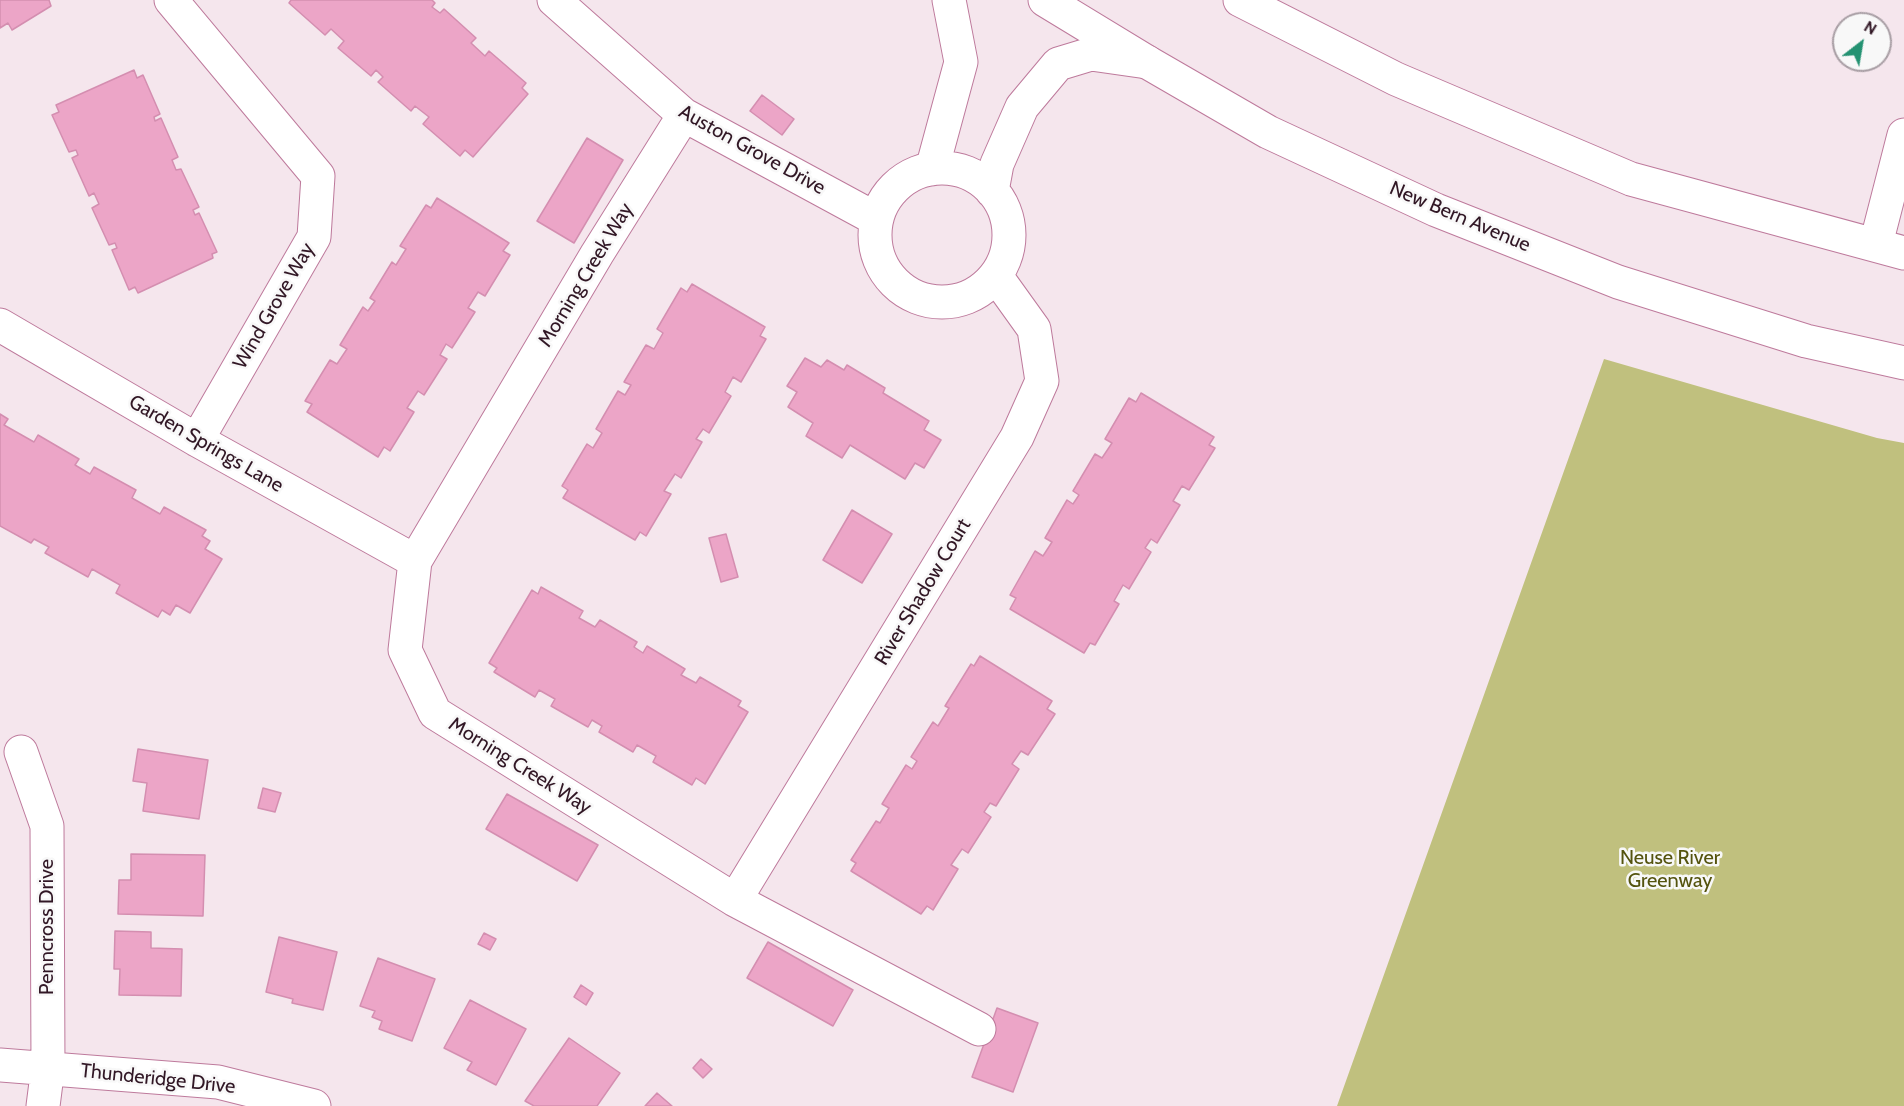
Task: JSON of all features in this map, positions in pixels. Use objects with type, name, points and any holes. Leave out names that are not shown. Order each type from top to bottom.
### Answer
[{"type":"street","name":"Wind Grove Way","points":[[171,0],[318,176],[314,237],[197,440]]},
{"type":"street","name":"Auston Grove Drive","points":[[554,0],[684,115],[876,219]]},
{"type":"street","points":[[932,169],[961,62],[949,0]]},
{"type":"street","name":"New Bern Avenue","points":[[1045,0],[1268,132],[1436,210],[1618,282],[1806,341],[1904,363]]},
{"type":"street","points":[[1240,0],[1396,79],[1632,179],[1890,249],[1904,135]]},
{"type":"street","points":[[992,191],[997,164],[1022,107],[1058,64],[1091,54],[1147,62]]},
{"type":"street","name":"Morning Creek Way","points":[[684,115],[597,254],[415,561],[405,650],[435,713],[735,900],[979,1029]]},
{"type":"street","points":[[940,168],[962,171],[982,181],[992,191],[998,197],[1008,218],[1010,240],[1005,262],[996,276],[975,295],[953,302],[931,302],[909,294],[892,280],[880,262],[875,241],[876,219],[885,199],[900,182],[919,172],[940,168]]},
{"type":"street","name":"River Shadow Court","points":[[735,900],[1017,437],[1042,381],[1034,329],[996,276]]},
{"type":"street","name":"Garden Springs Lane","points":[[0,325],[197,440],[415,561]]},
{"type":"street","name":"Penncross Drive","points":[[21,752],[47,826],[48,1067],[43,1106]]},
{"type":"street","name":"Thunderidge Drive","points":[[0,1065],[218,1082],[314,1106]]},
{"type":"green space","name":"Neuse River Greenway","points":[[1604,359],[1877,438],[1904,443],[1904,1106],[1337,1106]]},
{"type":"building","points":[[0,0],[49,0],[51,6],[12,30],[8,23],[0,28]]},
{"type":"building","points":[[291,0],[432,0],[435,3],[432,7],[440,13],[444,9],[476,38],[471,43],[485,56],[489,51],[526,83],[522,88],[528,94],[473,157],[465,150],[460,156],[423,124],[429,117],[415,106],[411,111],[378,82],[383,77],[376,70],[371,76],[338,48],[344,41],[331,29],[325,35],[289,3]]},
{"type":"building","points":[[134,70],[137,78],[143,75],[160,114],[154,117],[155,121],[161,118],[178,157],[172,160],[176,170],[181,169],[199,207],[193,210],[195,215],[199,213],[217,252],[212,254],[213,258],[138,293],[135,287],[129,290],[112,250],[117,248],[115,243],[109,245],[92,208],[99,204],[94,193],[89,196],[72,158],[78,155],[76,150],[69,152],[52,115],[59,112],[56,105]]},
{"type":"building","points":[[762,95],[794,119],[782,135],[750,111]]},
{"type":"building","points":[[587,138],[623,160],[574,243],[537,221]]},
{"type":"building","points":[[437,198],[509,243],[503,251],[510,255],[485,296],[478,292],[468,308],[475,312],[452,348],[446,344],[440,355],[447,359],[424,395],[418,391],[407,408],[414,412],[390,451],[384,447],[378,457],[307,412],[312,404],[305,401],[330,360],[337,364],[347,349],[340,345],[363,307],[368,311],[375,301],[370,298],[392,262],[396,265],[406,249],[400,246],[426,205],[431,208]]},
{"type":"building","points":[[692,284],[765,327],[760,336],[766,339],[741,382],[733,377],[725,392],[731,396],[709,433],[703,429],[696,439],[702,442],[681,478],[675,474],[664,491],[671,494],[646,536],[640,532],[635,540],[563,498],[568,490],[562,486],[587,444],[593,448],[602,433],[596,429],[618,391],[625,395],[631,385],[624,382],[646,345],[654,349],[663,333],[657,329],[681,288],[687,292]]},
{"type":"building","points":[[805,358],[821,367],[827,360],[844,370],[847,365],[885,388],[883,393],[929,421],[924,430],[941,440],[924,468],[915,463],[905,479],[850,445],[842,458],[806,436],[813,423],[788,407],[797,392],[787,386]]},
{"type":"building","points":[[1141,393],[1214,437],[1209,445],[1215,448],[1189,490],[1182,486],[1173,501],[1180,505],[1157,543],[1151,539],[1145,548],[1151,552],[1129,589],[1123,585],[1114,601],[1119,604],[1095,645],[1090,643],[1084,653],[1010,609],[1016,598],[1010,595],[1035,551],[1043,556],[1052,542],[1045,538],[1067,500],[1073,504],[1079,495],[1073,491],[1095,454],[1102,458],[1112,443],[1105,439],[1129,398],[1136,402]]},
{"type":"building","points":[[0,414],[8,419],[4,425],[34,442],[38,435],[79,459],[75,465],[90,474],[94,467],[136,490],[132,498],[160,514],[164,507],[206,530],[202,536],[210,541],[205,549],[222,559],[190,613],[176,605],[170,615],[162,610],[158,617],[116,593],[120,585],[92,569],[88,577],[45,553],[49,547],[34,539],[31,543],[0,526]]},
{"type":"building","points":[[852,510],[892,534],[862,583],[823,560]]},
{"type":"building","points":[[726,534],[738,577],[721,582],[709,538]]},
{"type":"building","points":[[541,587],[583,611],[579,618],[595,627],[600,620],[637,642],[634,647],[643,653],[647,646],[685,669],[681,675],[696,683],[700,677],[741,701],[738,706],[748,712],[705,784],[696,778],[692,785],[653,762],[656,756],[637,745],[633,752],[599,732],[602,726],[592,720],[588,727],[551,706],[555,699],[539,690],[535,697],[494,672],[497,668],[489,663],[532,590],[538,594]]},
{"type":"building","points":[[980,656],[1052,701],[1047,709],[1055,714],[1028,755],[1021,751],[1012,764],[1019,769],[996,806],[990,803],[984,812],[991,817],[968,853],[962,849],[951,865],[958,869],[933,910],[927,906],[921,914],[851,871],[856,863],[851,860],[876,821],[880,823],[889,808],[882,804],[906,765],[912,769],[917,761],[911,757],[933,722],[938,726],[949,708],[945,706],[971,664],[974,666]]},
{"type":"building","points":[[138,749],[208,760],[199,819],[143,811],[147,783],[133,781]]},
{"type":"building","points":[[263,788],[281,793],[275,812],[258,808]]},
{"type":"building","points":[[507,794],[598,845],[577,881],[486,829]]},
{"type":"building","points":[[131,854],[205,855],[203,916],[118,914],[119,880],[131,880]]},
{"type":"building","points":[[115,931],[151,932],[151,948],[182,949],[181,996],[119,995],[120,969],[114,969]]},
{"type":"building","points":[[484,933],[496,939],[490,950],[478,944]]},
{"type":"building","points":[[279,937],[337,952],[323,1010],[292,1003],[293,999],[266,992]]},
{"type":"building","points":[[768,942],[853,990],[833,1026],[747,978]]},
{"type":"building","points":[[378,958],[435,979],[412,1041],[379,1029],[382,1021],[372,1017],[375,1011],[360,1006]]},
{"type":"building","points":[[581,985],[593,993],[586,1005],[574,997]]},
{"type":"building","points":[[470,1000],[526,1029],[496,1085],[467,1070],[472,1062],[444,1048]]},
{"type":"building","points":[[997,1008],[1038,1023],[1013,1092],[972,1077]]},
{"type":"building","points":[[569,1038],[620,1073],[597,1106],[534,1106],[525,1101]]},
{"type":"building","points":[[701,1059],[712,1069],[703,1078],[693,1068]]},
{"type":"building","points":[[657,1093],[672,1106],[645,1106]]}]
